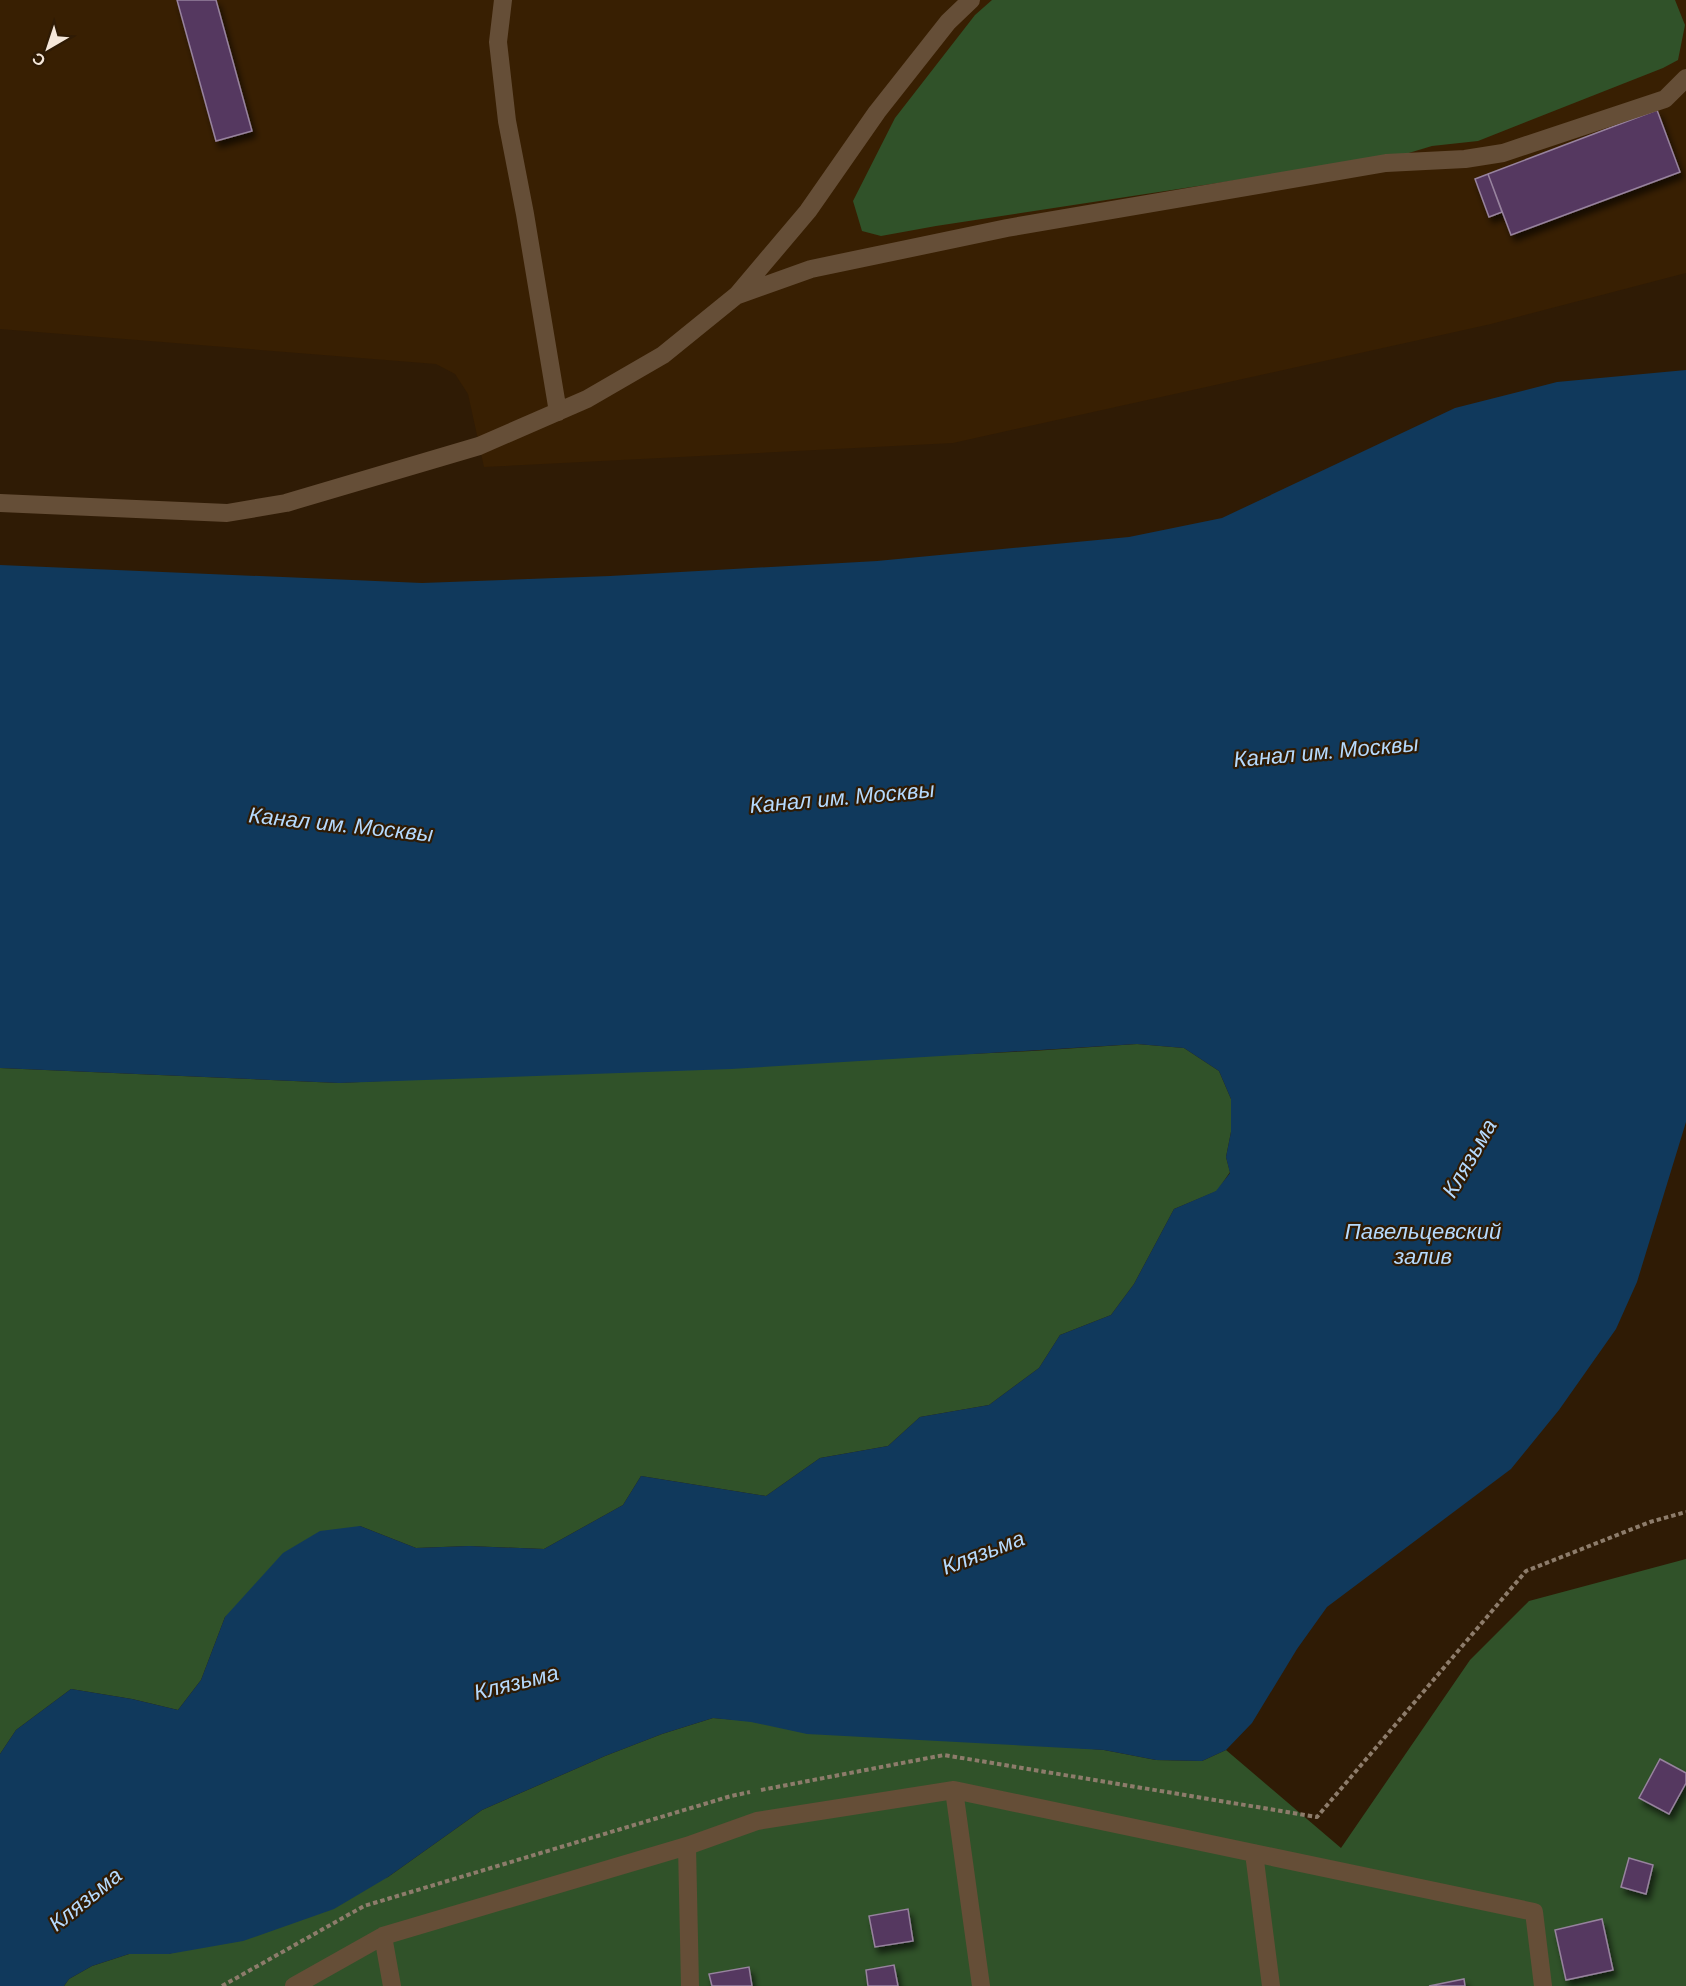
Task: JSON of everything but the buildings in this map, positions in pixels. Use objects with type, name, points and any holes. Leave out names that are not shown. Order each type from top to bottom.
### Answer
[{"type":"lane","points":[[503,0],[498,42],[507,121],[558,412]]},
{"type":"lane","points":[[0,503],[227,513],[286,503],[479,446],[587,399],[663,355],[737,295],[808,211],[877,112],[941,31],[971,0]]},
{"type":"lane","points":[[737,295],[811,269],[1007,228],[1386,164],[1465,159],[1503,153],[1665,99],[1686,78]]},
{"type":"lane","points":[[954,1790],[981,1986]]},
{"type":"lane","points":[[294,1986],[382,1936],[687,1846],[757,1821],[954,1790],[1534,1912],[1543,1986]]},
{"type":"lane","points":[[687,1846],[690,1986]]},
{"type":"lane","points":[[1254,1853],[1272,1986]]},
{"type":"lane","points":[[382,1936],[392,1986]]},
{"type":"shaded area","points":[[0,0],[1686,0],[1686,273],[1491,324],[953,443],[484,467],[468,394],[455,374],[436,364],[0,329]]},
{"type":"green space","points":[[992,0],[1675,0],[1685,25],[1678,60],[1478,141],[1432,146],[1402,155],[881,236],[862,231],[853,201],[895,118],[975,15]]},
{"type":"green space","points":[[1137,1044],[1184,1048],[1219,1071],[1231,1099],[1231,1132],[1226,1157],[1230,1172],[1217,1191],[1174,1209],[1134,1284],[1111,1315],[1060,1335],[1039,1368],[989,1405],[920,1417],[888,1446],[820,1458],[766,1496],[641,1476],[623,1505],[544,1549],[469,1546],[416,1548],[360,1526],[225,1617],[201,1680],[178,1710],[132,1699],[71,1689],[16,1730],[0,1754],[0,1068],[339,1083],[1032,1051]]},
{"type":"green space","points":[[1686,1559],[1686,1986],[64,1986],[69,1979],[92,1966],[129,1954],[169,1954],[388,1877],[482,1810],[605,1756],[662,1734],[713,1718],[1104,1750],[1156,1760],[1202,1761],[1226,1750],[1341,1848],[1470,1660],[1529,1601]]},
{"type":"water","points":[[1686,370],[1686,1122],[1637,1282],[1616,1329],[1559,1410],[1511,1469],[1327,1607],[1297,1649],[1252,1723],[1226,1750],[1202,1761],[1156,1760],[1104,1750],[807,1734],[751,1722],[713,1718],[662,1734],[605,1756],[482,1810],[388,1877],[334,1909],[243,1941],[169,1954],[129,1954],[92,1966],[69,1979],[64,1986],[0,1986],[0,1754],[16,1730],[71,1689],[132,1699],[178,1710],[201,1680],[225,1617],[283,1553],[320,1531],[360,1526],[416,1548],[469,1546],[544,1549],[623,1505],[641,1476],[766,1496],[820,1458],[888,1446],[920,1417],[989,1405],[1039,1368],[1060,1335],[1111,1315],[1134,1284],[1174,1209],[1216,1191],[1230,1173],[1226,1157],[1231,1132],[1231,1099],[1219,1071],[1184,1048],[1137,1044],[731,1069],[339,1083],[0,1068],[0,565],[422,583],[610,576],[877,561],[1129,537],[1222,518],[1455,408],[1557,382]]},
{"type":"water label","name":"Канал им. Москвы","points":[[1326,751]]},
{"type":"water label","name":"Канал им. Москвы","points":[[842,797]]},
{"type":"water label","name":"Канал им. Москвы","points":[[341,824]]},
{"type":"water label","name":"Клязьма","points":[[1469,1158]]},
{"type":"water label","name":"Павельцевский залив","points":[[1423,1244]]},
{"type":"water label","name":"Клязьма","points":[[983,1552]]},
{"type":"water label","name":"Клязьма","points":[[516,1682]]},
{"type":"water label","name":"Клязьма","points":[[85,1899]]}]
